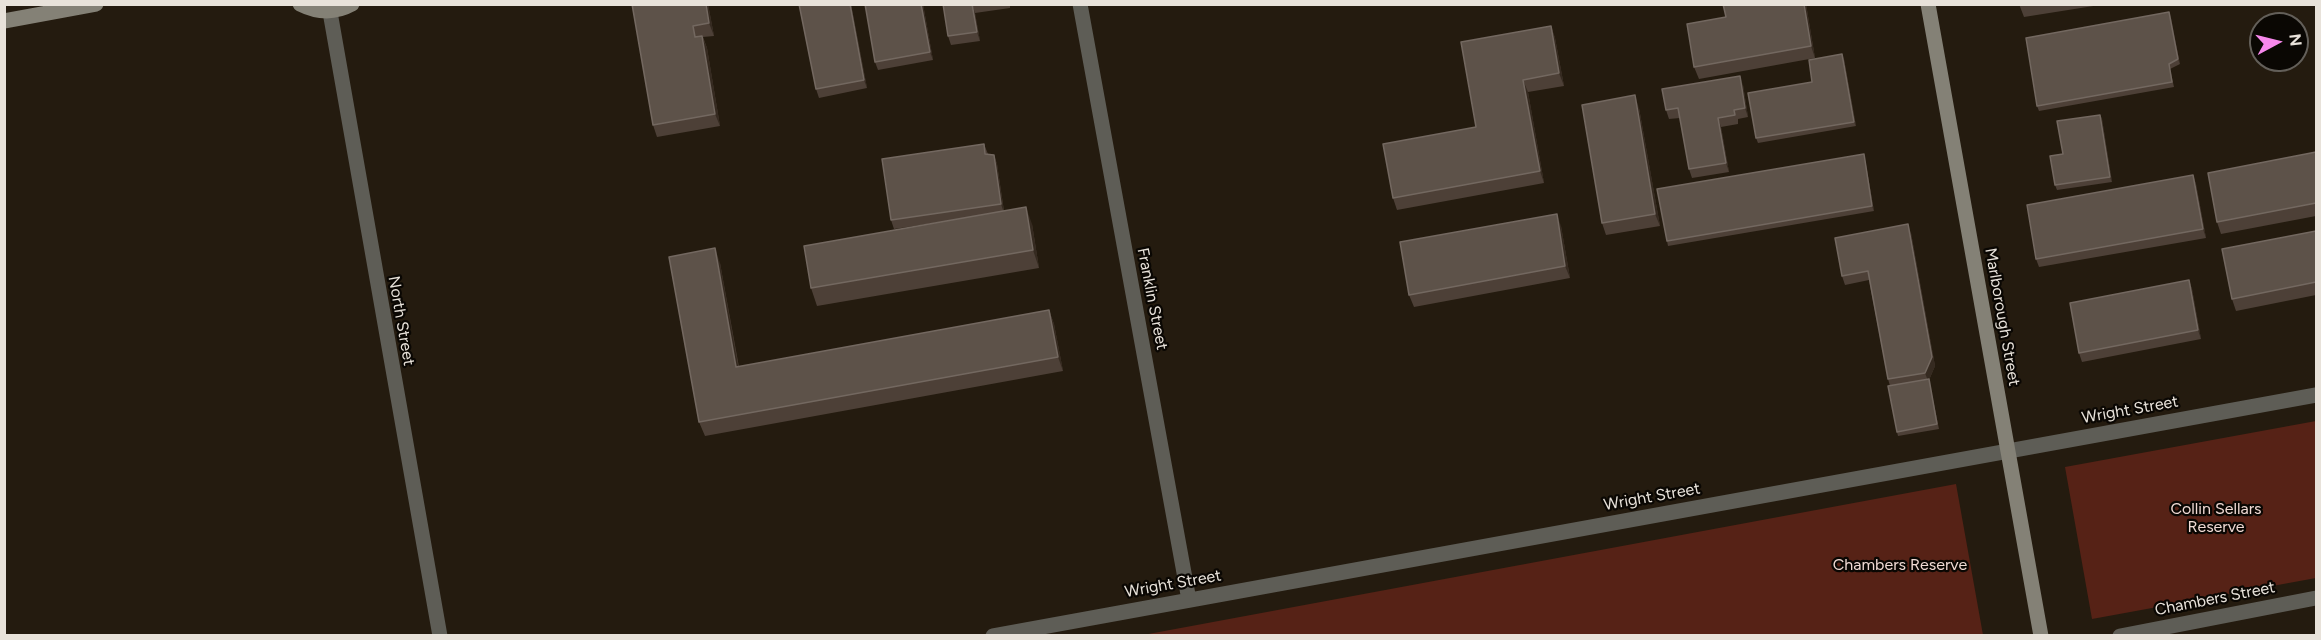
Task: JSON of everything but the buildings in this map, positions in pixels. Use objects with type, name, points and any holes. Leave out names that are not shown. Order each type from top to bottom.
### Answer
[{"type":"street","points":[[4,21],[96,4]]},
{"type":"street","points":[[300,4],[312,10],[330,12],[352,4]]},
{"type":"street","name":"Franklin Street","points":[[1080,4],[1189,600]]},
{"type":"street","name":"Marlborough Street","points":[[1928,4],[2040,636]]},
{"type":"street","name":"North Street","points":[[330,12],[440,636]]},
{"type":"street","name":"Wright Street","points":[[993,636],[2316,395]]},
{"type":"street","name":"Chambers Street","points":[[2120,636],[2316,598]]},
{"type":"green space","name":"Collin Sellars Reserve","points":[[2316,421],[2316,578],[2092,619],[2065,467]]},
{"type":"green space","name":"Chambers Reserve","points":[[1956,484],[1983,635],[1143,635]]}]
